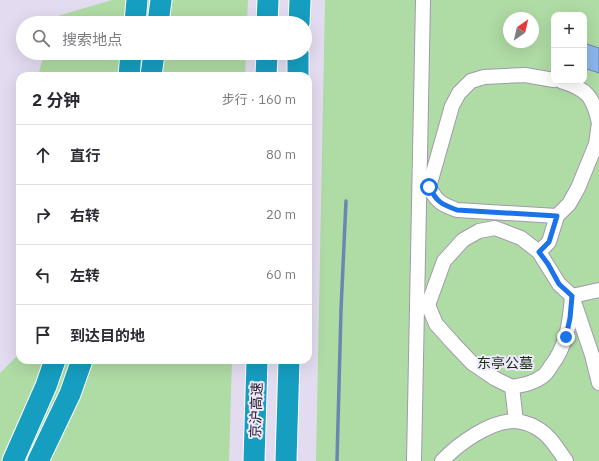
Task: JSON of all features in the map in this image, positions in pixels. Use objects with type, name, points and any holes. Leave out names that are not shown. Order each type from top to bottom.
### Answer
[{"type":"highway","points":[[268,0],[268,16]]},
{"type":"highway","points":[[299,16],[300,0]]},
{"type":"highway","points":[[129,72],[130,60]]},
{"type":"highway","points":[[152,72],[153,60]]},
{"type":"highway","points":[[266,72],[267,60]]},
{"type":"highway","points":[[298,60],[298,72]]},
{"type":"highway","points":[[12,461],[46,386],[54,364]]},
{"type":"highway","points":[[38,461],[70,394],[81,364]]},
{"type":"highway","name":"京沪高速","points":[[254,461],[257,364]]},
{"type":"highway","points":[[286,461],[289,364]]},
{"type":"lane","points":[[414,461],[422,307],[424,187],[423,0]]},
{"type":"lane","points":[[424,187],[452,106],[459,93],[470,81],[484,77],[525,75],[551,79]]},
{"type":"lane","points":[[539,252],[549,242],[557,216],[569,204],[578,188],[596,144],[599,123],[597,109],[587,93],[578,86],[571,84]]},
{"type":"lane","points":[[424,187],[442,205],[457,210],[557,216]]},
{"type":"lane","points":[[422,307],[444,262],[463,240],[479,231],[495,228],[521,238],[539,252],[548,264],[559,284],[572,296],[592,355],[599,383]]},
{"type":"lane","points":[[572,296],[599,290]]},
{"type":"lane","points":[[422,307],[472,363],[494,378],[512,387],[530,384],[544,376],[556,359],[566,337],[570,318],[572,296]]},
{"type":"lane","points":[[512,387],[516,421]]},
{"type":"lane","points":[[442,461],[451,451],[479,433],[504,422],[516,421],[535,427],[552,440],[566,461]]},
{"type":"green space","points":[[112,0],[248,0],[247,16],[57,16]]},
{"type":"green space","name":"东亭公墓","points":[[325,0],[599,0],[599,461],[316,461]]},
{"type":"green space","points":[[42,60],[246,60],[245,72],[39,72]]},
{"type":"green space","points":[[16,357],[16,364],[232,364],[229,461],[0,461],[0,373]]},
{"type":"water","points":[[587,44],[599,48],[599,73],[587,69]]},
{"type":"waterway","points":[[337,461],[341,310],[346,201]]},
{"type":"route","points":[[429,187],[435,198],[442,205],[457,210],[557,216],[549,242],[539,252],[548,264],[559,284],[572,296],[570,318],[566,337]]}]
